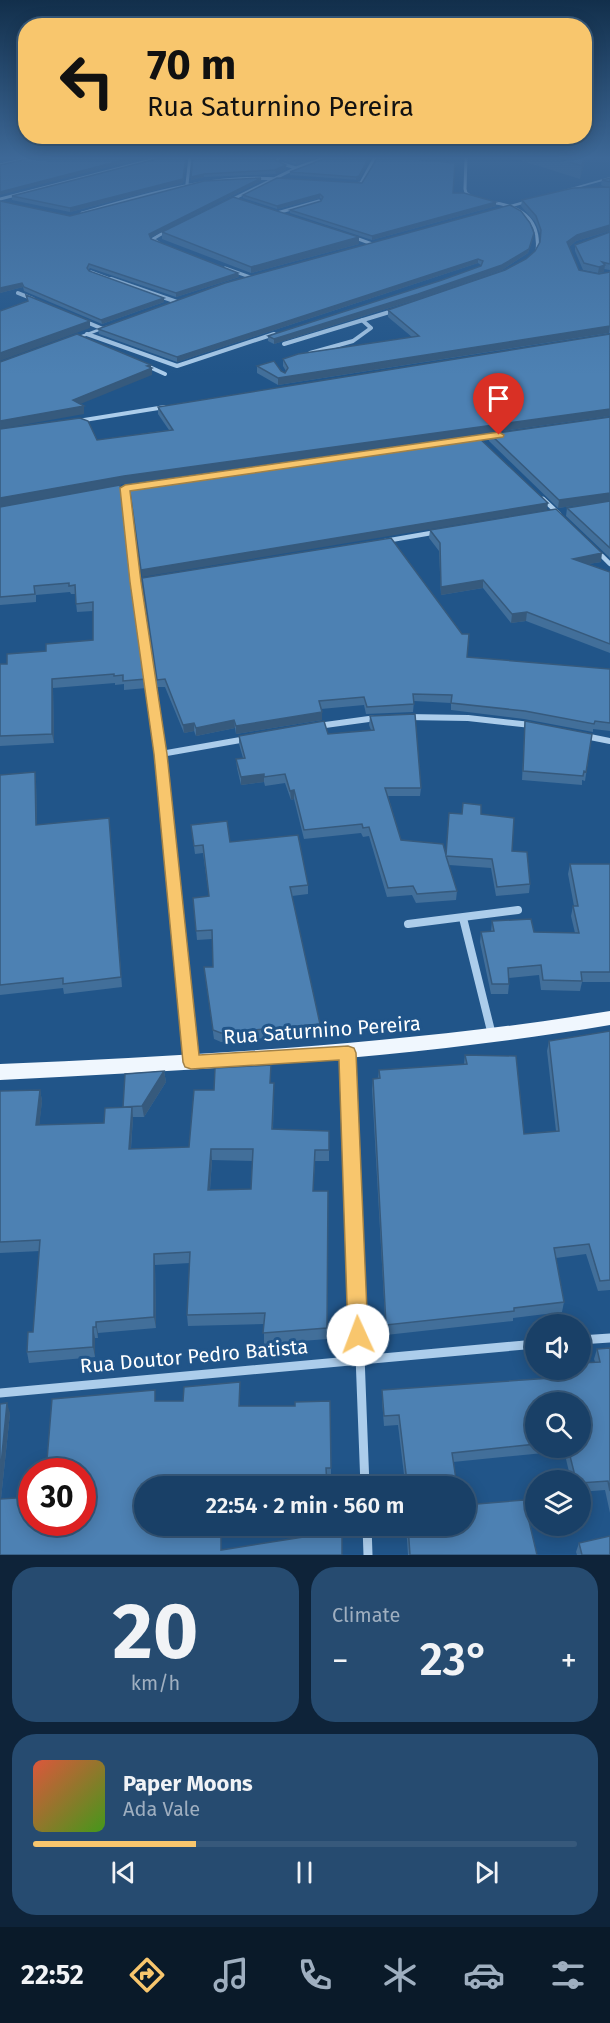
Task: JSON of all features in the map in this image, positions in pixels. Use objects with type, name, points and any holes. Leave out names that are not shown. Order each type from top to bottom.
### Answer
[{"type":"main road","name":"Rua Saturnino Pereira","points":[[0,1072],[348,1053],[493,1038],[610,1018]]},
{"type":"street","points":[[169,230],[155,236],[155,241],[170,247]]},
{"type":"street","points":[[535,230],[539,244],[537,252]]},
{"type":"street","points":[[352,237],[372,244]]},
{"type":"street","points":[[363,246],[384,240]]},
{"type":"street","points":[[220,266],[250,277]]},
{"type":"street","points":[[91,272],[177,302]]},
{"type":"street","points":[[241,279],[260,274]]},
{"type":"street","points":[[18,293],[39,302]]},
{"type":"street","points":[[166,306],[188,298]]},
{"type":"street","points":[[284,344],[406,307]]},
{"type":"street","points":[[81,320],[103,329]]},
{"type":"street","points":[[305,355],[361,338],[369,333],[371,328],[362,320]]},
{"type":"street","points":[[58,345],[113,325]]},
{"type":"street","points":[[87,334],[177,366],[277,333]]},
{"type":"street","points":[[79,337],[110,349]]},
{"type":"street","points":[[137,361],[165,374]]},
{"type":"street","points":[[68,423],[171,406]]},
{"type":"street","points":[[468,440],[509,434]]},
{"type":"street","points":[[479,438],[488,447]]},
{"type":"street","points":[[102,492],[136,487]]},
{"type":"street","points":[[125,488],[135,582],[160,754],[191,1062]]},
{"type":"street","points":[[540,496],[565,520]]},
{"type":"street","points":[[546,514],[568,511]]},
{"type":"street","points":[[382,542],[440,532]]},
{"type":"street","points":[[595,550],[610,564]]},
{"type":"street","points":[[135,582],[147,580]]},
{"type":"street","points":[[396,717],[468,718],[538,726]]},
{"type":"street","points":[[312,727],[386,718]]},
{"type":"street","points":[[578,734],[610,741]]},
{"type":"street","points":[[160,754],[254,738]]},
{"type":"street","points":[[408,924],[518,910]]},
{"type":"street","points":[[463,918],[493,1038]]},
{"type":"street","points":[[348,1053],[365,1476]]},
{"type":"street","points":[[591,1339],[610,1338]]},
{"type":"street","name":"Rua Doutor Pedro Batista","points":[[0,1393],[525,1345]]},
{"type":"street","points":[[367,1536],[368,1555]]},
{"type":"building","points":[[0,230],[158,230],[149,234],[151,239],[238,273],[176,293],[89,264],[87,268],[89,271],[164,298],[101,320],[24,287],[22,283],[0,288]]},
{"type":"building","points":[[167,230],[336,230],[359,237],[251,267],[162,232]]},
{"type":"building","points":[[352,230],[395,230],[372,236]]},
{"type":"building","points":[[420,230],[533,230],[534,233],[529,249],[502,265],[274,339],[268,336],[442,280],[481,266],[483,261],[478,259],[177,357],[98,329],[225,283]]},
{"type":"building","points":[[541,230],[595,230],[577,235],[567,242],[579,270],[599,274],[610,272],[610,326],[278,378],[257,366],[274,361],[285,373],[288,368],[283,359],[298,354],[419,336],[388,310],[505,270],[526,259],[535,251],[540,242]]},
{"type":"building","points":[[610,232],[610,264],[602,262],[605,265],[599,267],[584,263],[575,245]]},
{"type":"building","points":[[26,295],[90,321],[0,353],[0,311],[28,301]]},
{"type":"building","points":[[77,334],[151,365],[147,366],[152,368],[73,400],[84,406],[0,421],[0,362]]},
{"type":"building","points":[[610,334],[610,409],[124,476],[0,498],[0,429],[80,418],[88,421],[97,440],[173,430],[158,407]]},
{"type":"building","points":[[610,417],[610,493],[559,500],[490,434]]},
{"type":"building","points":[[478,437],[548,503],[141,570],[129,485]]},
{"type":"building","points":[[120,485],[146,679],[123,681],[123,675],[114,676],[114,674],[52,679],[52,734],[0,736],[0,664],[7,664],[7,654],[46,651],[46,644],[93,640],[93,602],[76,604],[75,585],[69,586],[69,583],[34,586],[35,594],[0,597],[0,507]]},
{"type":"building","points":[[610,501],[610,548],[567,508]]},
{"type":"building","points":[[556,509],[602,553],[573,559],[610,572],[610,644],[527,612],[512,614],[483,580],[441,587],[440,543],[430,530]]},
{"type":"building","points":[[391,538],[462,634],[469,634],[467,657],[610,669],[610,723],[595,721],[594,724],[525,711],[451,703],[452,695],[413,694],[414,704],[367,707],[364,697],[319,701],[322,712],[236,726],[234,720],[196,728],[194,723],[183,725],[165,679],[157,680],[142,578]]},
{"type":"building","points":[[415,714],[421,788],[385,788],[401,840],[443,844],[446,855],[449,813],[462,814],[463,803],[481,805],[481,814],[514,818],[512,851],[527,852],[530,884],[497,887],[492,859],[446,856],[457,891],[417,894],[413,886],[388,888],[369,827],[363,828],[362,824],[304,830],[294,790],[290,791],[285,774],[241,777],[236,759],[245,758],[239,736],[324,721],[328,734],[374,730],[370,716]]},
{"type":"building","points":[[525,721],[592,734],[586,772],[584,771],[583,776],[523,771]]},
{"type":"building","points":[[35,772],[36,825],[109,818],[121,977],[63,984],[63,978],[0,985],[0,775]]},
{"type":"building","points":[[227,821],[230,842],[298,835],[308,885],[290,887],[320,1024],[221,1033],[213,1030],[204,967],[213,967],[212,930],[196,931],[193,898],[209,896],[203,845],[194,846],[191,825]]},
{"type":"building","points":[[570,864],[610,864],[610,972],[581,972],[582,981],[543,980],[541,965],[508,968],[509,984],[492,984],[481,932],[494,931],[492,921],[531,919],[534,932],[579,933],[573,906],[578,906]]},
{"type":"building","points":[[610,1031],[610,1280],[600,1281],[589,1244],[554,1248],[564,1302],[514,1308],[514,1311],[386,1325],[373,1079],[380,1078],[379,1070],[467,1064],[465,1055],[516,1056],[524,1134],[559,1131],[549,1041]]},
{"type":"building","points":[[271,1065],[270,1083],[274,1083],[272,1129],[329,1131],[329,1150],[315,1150],[313,1191],[328,1191],[327,1328],[263,1333],[265,1313],[187,1315],[190,1252],[154,1254],[154,1317],[96,1322],[96,1327],[93,1327],[93,1347],[27,1352],[28,1332],[33,1332],[40,1240],[0,1242],[0,1091],[40,1090],[36,1125],[104,1123],[105,1108],[132,1107],[129,1149],[189,1147],[194,1090],[214,1090],[215,1068]],"holes":[[[211,1149],[253,1149],[251,1189],[208,1190]]]},
{"type":"building","points":[[164,1071],[142,1106],[123,1107],[125,1074]]},
{"type":"building","points":[[610,1348],[610,1491],[608,1481],[591,1482],[591,1470],[574,1470],[570,1458],[591,1458],[591,1392],[525,1392],[525,1445],[452,1453],[455,1476],[406,1476],[399,1415],[384,1416],[382,1390],[525,1380],[591,1380],[591,1362],[600,1362],[597,1349]]},
{"type":"building","points":[[240,1382],[239,1406],[295,1406],[295,1402],[330,1401],[331,1468],[326,1468],[326,1476],[134,1476],[134,1536],[221,1536],[221,1550],[310,1536],[342,1536],[342,1555],[0,1555],[0,1499],[18,1498],[18,1536],[96,1536],[96,1458],[47,1458],[52,1399],[155,1390],[155,1401],[183,1401],[184,1387]]},
{"type":"building","points":[[7,1403],[0,1475],[0,1404]]},
{"type":"building","points":[[524,1500],[525,1536],[533,1536],[537,1555],[410,1555],[409,1536],[476,1536],[476,1504]]},
{"type":"building","points":[[610,1536],[610,1555],[582,1555],[579,1543]]},
{"type":"route","points":[[358,1335],[348,1053],[191,1062],[160,754],[135,582],[125,488],[499,435]]}]
